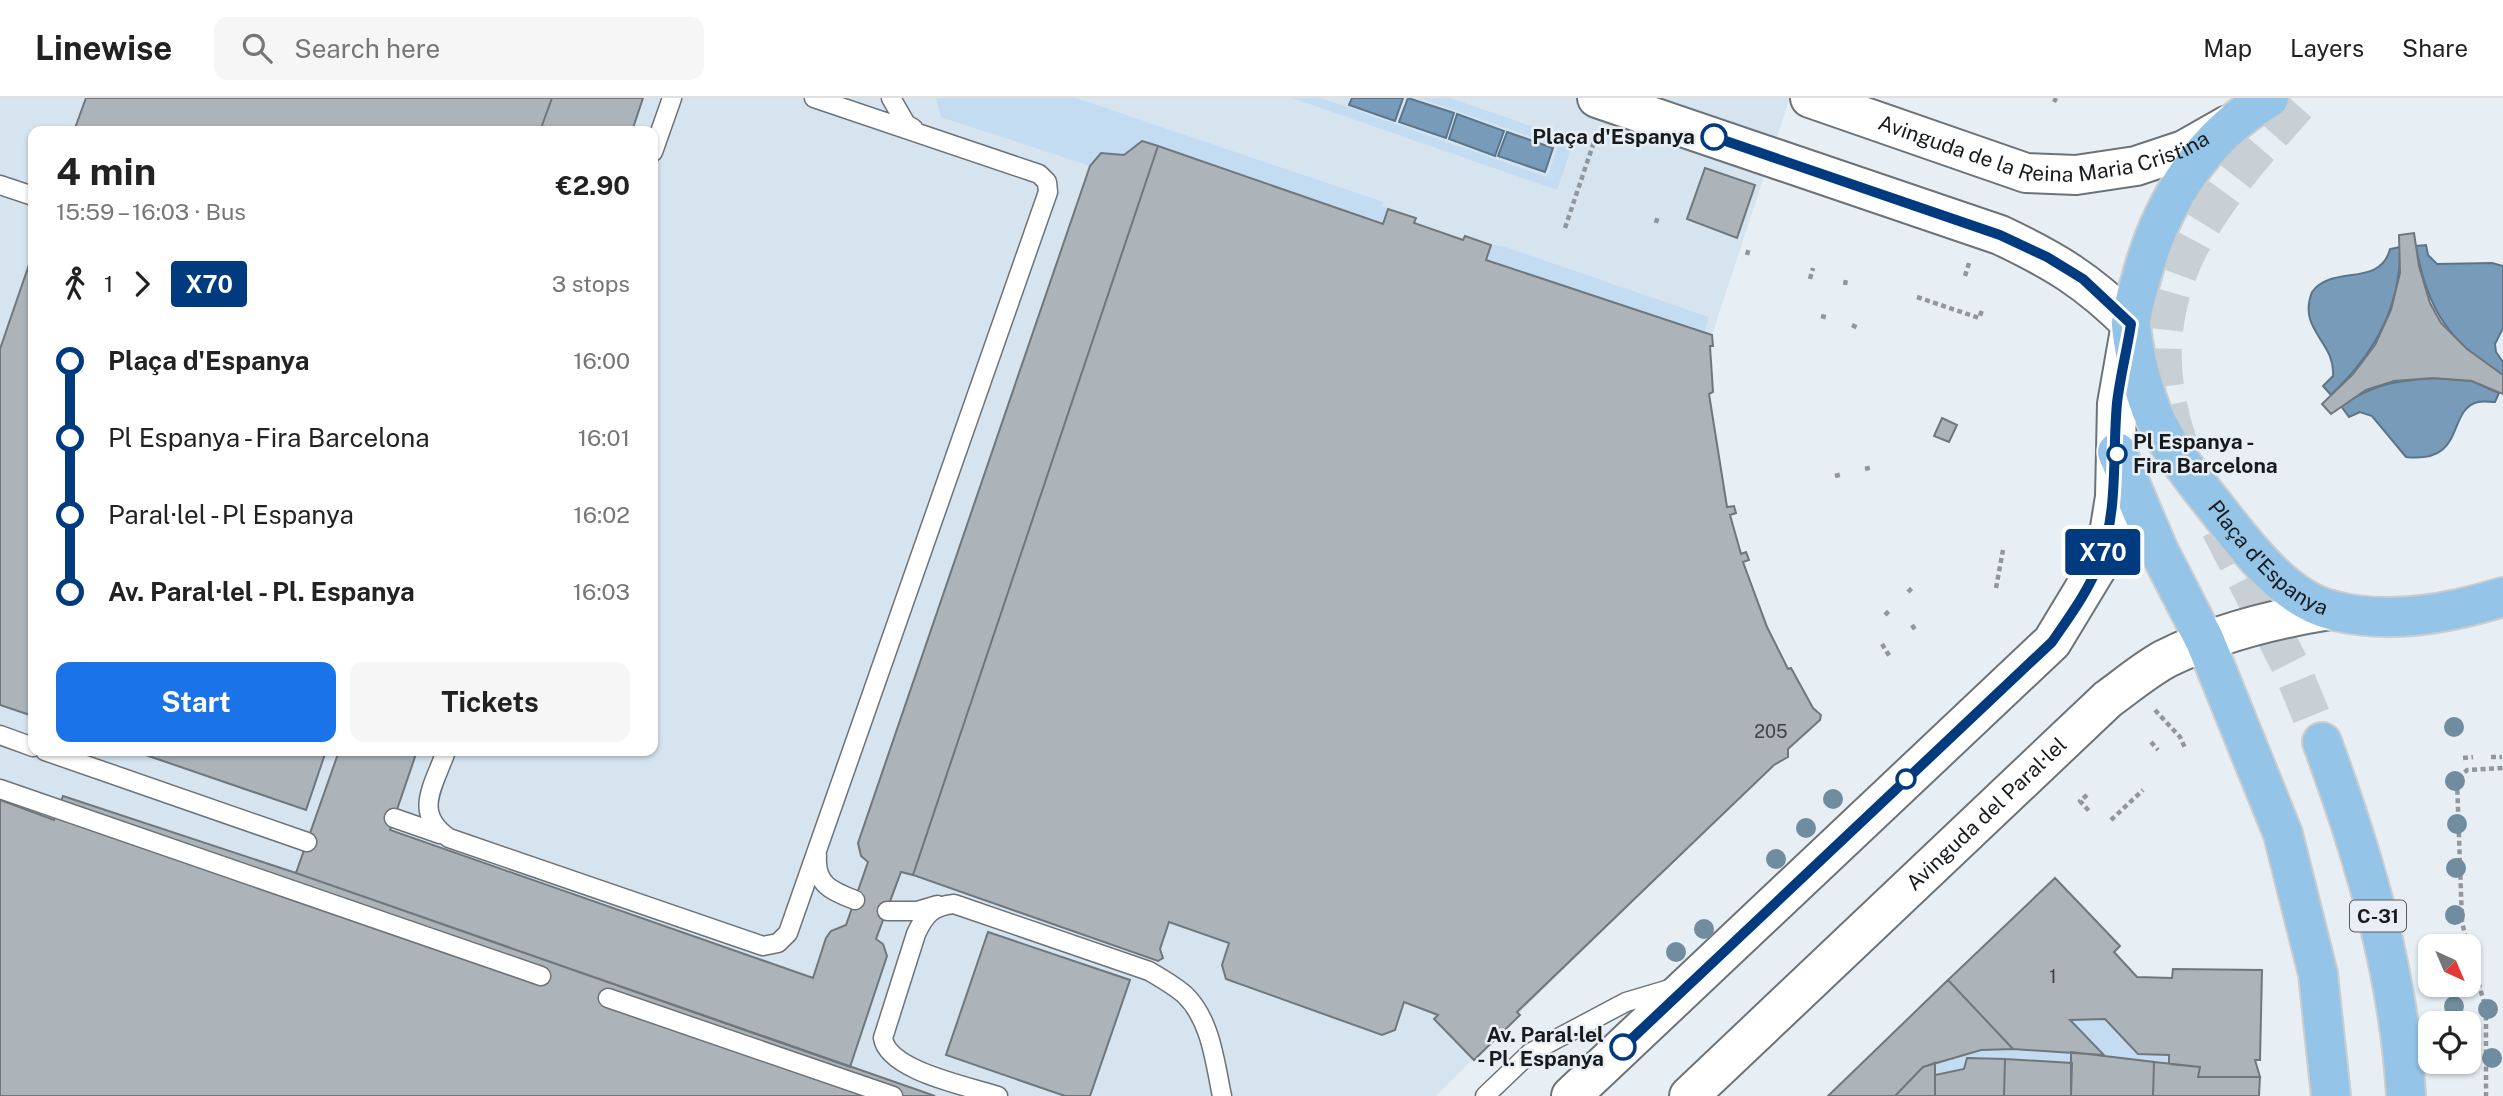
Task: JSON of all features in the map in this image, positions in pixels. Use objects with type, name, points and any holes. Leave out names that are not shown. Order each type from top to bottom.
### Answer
[{"type":"main road","name":"Avinguda de la Reina Maria Cristina","points":[[1810,98],[2026,173],[2076,175],[2136,166],[2184,150],[2247,109]]},
{"type":"main road","name":"Plaça d'Espanya","points":[[2269,98],[2247,109],[2188,172],[2165,210],[2149,248],[2131,324],[2147,400],[2187,468],[2249,549],[2304,597],[2330,610],[2409,617],[2463,610],[2503,597]]},
{"type":"main road","points":[[1571,1096],[2052,642],[2076,608],[2098,566],[2109,534],[2115,497],[2117,404],[2131,324],[2083,279],[2047,257],[2000,235],[1598,115]]},
{"type":"main road","points":[[2117,452],[2158,549],[2205,641],[2264,782],[2300,890],[2318,974],[2331,1096]]},
{"type":"main road","name":"Avinguda del Paral·lel","points":[[1689,1096],[2108,699],[2163,660],[2205,641],[2267,622],[2330,610]]},
{"type":"main road","name":"C-31","points":[[2322,742],[2361,846],[2381,931],[2402,1044],[2406,1096]]},
{"type":"lane","points":[[658,137],[671,98]]},
{"type":"lane","points":[[434,786],[410,815],[394,818],[763,946],[778,943],[788,933],[1048,192],[1046,182],[1039,174],[814,98]]},
{"type":"lane","points":[[820,98],[843,98]]},
{"type":"lane","points":[[891,98],[906,124],[925,135]]},
{"type":"lane","points":[[0,185],[28,195]]},
{"type":"lane","points":[[2463,610],[2503,613]]},
{"type":"lane","points":[[0,735],[28,745]]},
{"type":"lane","points":[[59,756],[307,842]]},
{"type":"lane","points":[[444,756],[427,806],[428,817],[436,829],[449,838]]},
{"type":"lane","points":[[0,789],[541,976]]},
{"type":"lane","points":[[796,910],[819,893],[847,897],[821,882],[816,869],[818,848]]},
{"type":"lane","points":[[913,946],[908,929],[887,911],[902,912],[954,904],[1149,971],[1186,996],[1199,1013],[1210,1044],[1222,1096]]},
{"type":"lane","points":[[937,905],[923,918],[883,1038],[884,1047],[904,1065],[998,1096]]},
{"type":"lane","points":[[1485,1096],[1530,1053],[1626,1002],[1690,982]]},
{"type":"lane","points":[[608,998],[893,1096]]},
{"type":"path","points":[[1565,228],[1598,115]]},
{"type":"path","points":[[1656,223],[1658,215]]},
{"type":"path","points":[[1747,255],[1749,248]]},
{"type":"path","points":[[1810,279],[1813,268]]},
{"type":"path","points":[[1845,285],[1846,279]]},
{"type":"path","points":[[1917,296],[1979,318],[1983,308]]},
{"type":"path","points":[[1821,316],[1829,318]]},
{"type":"path","points":[[1852,325],[1858,328]]},
{"type":"path","points":[[1865,469],[1873,467]]},
{"type":"path","points":[[1835,476],[1843,474]]},
{"type":"path","points":[[1996,588],[2003,550]]},
{"type":"path","points":[[1908,592],[1913,587]]},
{"type":"path","points":[[1885,615],[1891,609]]},
{"type":"path","points":[[1912,625],[1916,631]]},
{"type":"path","points":[[1882,645],[1890,657]]},
{"type":"path","points":[[2180,737],[2186,750]]},
{"type":"path","points":[[2151,742],[2158,750]]},
{"type":"path","points":[[2463,758],[2473,757]]},
{"type":"path","points":[[2491,757],[2502,757]]},
{"type":"path","points":[[2465,934],[2462,922],[2458,780],[2463,772],[2473,769],[2503,768]]},
{"type":"path","points":[[2111,820],[2143,790]]},
{"type":"path","points":[[2087,794],[2080,802],[2090,812]]},
{"type":"path","points":[[2482,995],[2486,1009],[2486,1096]]},
{"type":"shaded area","points":[[0,98],[1790,98],[1712,335],[1713,346],[1710,347],[1713,392],[1709,395],[1727,506],[1734,506],[1736,513],[1730,516],[1741,554],[1746,552],[1749,560],[1743,562],[1778,651],[1813,708],[1821,715],[1820,720],[1788,749],[1788,757],[1774,765],[1651,883],[1436,1096],[0,1096]]},
{"type":"shaded area","points":[[936,98],[1076,98],[1383,202],[1382,206],[1388,209],[1383,224],[1142,141],[1124,155],[1101,153],[1090,166],[941,117]]},
{"type":"shaded area","points":[[1292,98],[1321,98],[1547,177],[1558,146],[1419,98],[1450,98],[1574,141],[1557,190]]},
{"type":"shaded area","points":[[1352,98],[1403,98],[1395,121],[1349,105]]},
{"type":"shaded area","points":[[1408,98],[1454,113],[1446,138],[1399,122]]},
{"type":"shaded area","points":[[1457,114],[1504,131],[1495,156],[1449,139]]},
{"type":"shaded area","points":[[1507,132],[1553,148],[1545,172],[1498,156]]},
{"type":"shaded area","points":[[1491,245],[1505,247],[1709,317],[1704,332],[1486,260]]},
{"type":"shaded area","points":[[2426,245],[2428,255],[2437,264],[2492,263],[2503,266],[2503,328],[2495,344],[2496,352],[2503,362],[2503,375],[2468,350],[2443,321],[2426,287],[2420,267],[2416,246]]},
{"type":"shaded area","points":[[2400,247],[2396,290],[2382,328],[2360,363],[2331,395],[2323,386],[2333,376],[2332,364],[2309,316],[2312,292],[2331,279],[2376,268],[2385,261],[2390,249]]},
{"type":"shaded area","points":[[2433,378],[2472,381],[2499,393],[2495,402],[2478,402],[2468,407],[2447,445],[2425,457],[2406,457],[2372,416],[2360,412],[2349,417],[2341,406],[2385,385]]},
{"type":"shaded area","points":[[2105,1019],[2169,1055],[2169,1064],[2104,1055],[2070,1020]]},
{"type":"shaded area","points":[[1981,1050],[2071,1052],[2072,1063],[2005,1059],[1935,1075],[1935,1063]]},
{"type":"building","points":[[86,98],[552,98],[542,126],[76,126]]},
{"type":"building","points":[[552,98],[643,98],[634,126],[542,126]]},
{"type":"building","points":[[1142,141],[1158,146],[913,875],[901,872],[876,939],[883,944],[887,956],[850,1067],[296,873],[337,756],[415,756],[390,830],[813,978],[826,938],[831,931],[846,925],[868,862],[861,856],[858,843],[1090,166],[1101,153],[1124,155]]},
{"type":"building","points":[[1158,146],[1383,224],[1388,209],[1416,218],[1414,223],[1463,240],[1465,236],[1491,245],[1486,260],[1712,335],[1713,346],[1710,346],[1713,392],[1709,394],[1727,507],[1734,506],[1736,513],[1730,515],[1741,554],[1746,552],[1749,560],[1743,562],[1767,627],[1788,669],[1791,668],[1813,708],[1821,715],[1820,720],[1788,749],[1788,757],[1774,765],[1517,1012],[1520,1015],[1474,1060],[1434,1019],[1438,1015],[1404,1002],[1395,1030],[1382,1035],[1226,979],[1222,965],[1229,943],[1169,922],[1160,949],[1163,958],[1158,961],[913,875]]},
{"type":"building","points":[[1705,168],[1755,185],[1737,238],[1687,219]]},
{"type":"building","points":[[2414,233],[2419,266],[2430,303],[2441,323],[2467,349],[2503,375],[2503,394],[2472,381],[2433,378],[2394,381],[2366,390],[2331,414],[2322,404],[2353,374],[2375,345],[2391,310],[2400,273],[2399,235]]},
{"type":"building","points":[[28,268],[28,714],[0,705],[0,349]]},
{"type":"building","points":[[1942,418],[1957,425],[1949,442],[1934,436]]},
{"type":"building","points":[[149,756],[324,756],[306,810]]},
{"type":"building","points":[[63,796],[296,873],[935,1096],[0,1096],[0,800],[54,820]]},
{"type":"building","points":[[2055,878],[2120,946],[2114,952],[2137,977],[2172,978],[2173,969],[2262,970],[2260,1060],[2255,1060],[2260,1077],[2198,1077],[2200,1067],[2169,1064],[2169,1055],[2138,1054],[2105,1019],[2070,1020],[2104,1055],[2013,1049],[1948,980]]},
{"type":"building","points":[[988,932],[1130,980],[1090,1096],[1065,1096],[946,1055]]},
{"type":"building","points":[[1948,980],[2013,1049],[1981,1050],[1923,1067],[1895,1096],[1828,1096]]},
{"type":"building","points":[[2071,1052],[2154,1062],[2153,1096],[2071,1096]]},
{"type":"building","points":[[1967,1058],[2005,1059],[2004,1096],[1935,1096],[1935,1075],[1964,1069]]},
{"type":"building","points":[[2005,1059],[2072,1063],[2071,1096],[2004,1096]]},
{"type":"building","points":[[2154,1062],[2200,1067],[2198,1077],[2260,1077],[2259,1096],[2153,1096]]},
{"type":"building","points":[[1935,1063],[1935,1096],[1895,1096],[1923,1067]]},
{"type":"tunnel","points":[[2178,442],[2165,388],[2163,339],[2171,295],[2186,253],[2237,175],[2303,98]]},
{"type":"tunnel","points":[[2220,528],[2292,669],[2322,742]]},
{"type":"bus line","name":"X70","points":[[1623,1047],[2052,642],[2076,608],[2098,566],[2109,534],[2115,497],[2117,404],[2131,324],[2103,296],[2083,279],[2047,257],[2000,235],[1714,137]]},
{"type":"place","name":"Plaça d'Espanya","points":[[1714,137]]},
{"type":"place","name":"Pl Espanya - Fira Barcelona","points":[[2117,454]]},
{"type":"place","name":"Av. Paral·lel - Pl. Espanya","points":[[1623,1047]]}]
